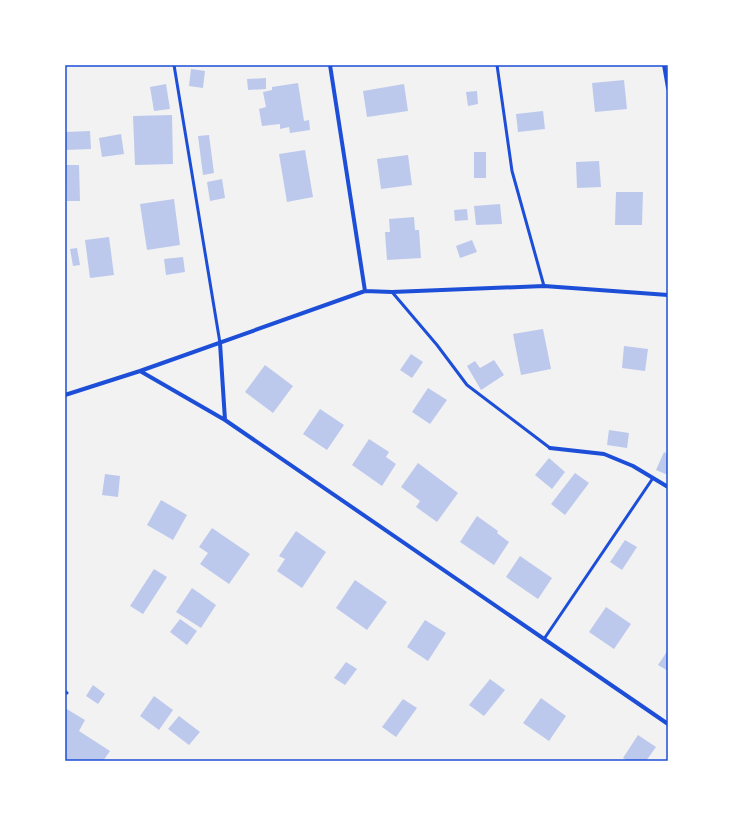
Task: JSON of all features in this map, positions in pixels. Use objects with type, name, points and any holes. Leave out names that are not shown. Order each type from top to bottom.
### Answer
[{"type":"street","points":[[330,65],[365,291]]},
{"type":"street","points":[[664,65],[668,88]]},
{"type":"street","points":[[65,395],[140,371],[365,291],[392,292],[544,286],[668,296]]},
{"type":"street","points":[[220,343],[225,420]]},
{"type":"street","points":[[140,371],[225,420],[668,724]]},
{"type":"street","points":[[550,448],[604,454],[633,466],[668,487]]},
{"type":"lane","points":[[174,65],[220,343]]},
{"type":"lane","points":[[497,65],[512,171],[544,286]]},
{"type":"lane","points":[[392,292],[437,344],[467,385],[550,448]]},
{"type":"lane","points":[[544,639],[653,478]]},
{"type":"building","points":[[191,69],[205,71],[203,88],[189,86]]},
{"type":"building","points":[[266,78],[266,89],[248,90],[247,79]]},
{"type":"building","points":[[624,80],[627,109],[595,112],[592,83]]},
{"type":"building","points":[[298,83],[304,121],[309,120],[310,130],[290,133],[289,127],[280,129],[280,124],[262,126],[259,109],[266,107],[263,92],[272,90],[272,87]]},
{"type":"building","points":[[166,84],[170,109],[154,111],[150,87]]},
{"type":"building","points":[[404,84],[408,111],[367,117],[363,91]]},
{"type":"building","points":[[477,91],[478,104],[468,106],[466,92]]},
{"type":"building","points":[[543,111],[545,129],[518,132],[516,114]]},
{"type":"building","points":[[172,115],[173,164],[135,165],[133,116]]},
{"type":"building","points":[[90,131],[91,149],[65,150],[65,132]]},
{"type":"building","points":[[121,134],[124,154],[102,157],[99,138]]},
{"type":"building","points":[[209,135],[214,173],[203,175],[198,136]]},
{"type":"building","points":[[305,150],[313,197],[287,202],[279,154]]},
{"type":"building","points":[[474,152],[486,152],[486,178],[474,178]]},
{"type":"building","points":[[408,155],[412,185],[381,189],[377,159]]},
{"type":"building","points":[[599,161],[601,187],[577,188],[576,162]]},
{"type":"building","points":[[66,165],[79,165],[80,201],[67,201]]},
{"type":"building","points":[[222,179],[225,198],[210,201],[207,182]]},
{"type":"building","points":[[616,192],[643,192],[642,225],[615,225]]},
{"type":"building","points":[[174,199],[180,245],[147,250],[140,204]]},
{"type":"building","points":[[500,204],[502,224],[476,225],[474,206]]},
{"type":"building","points":[[467,209],[468,220],[455,221],[454,210]]},
{"type":"building","points":[[414,217],[415,230],[419,230],[421,258],[387,260],[385,232],[390,232],[389,219]]},
{"type":"building","points":[[109,237],[114,275],[90,278],[85,240]]},
{"type":"building","points":[[472,240],[477,252],[460,258],[456,246]]},
{"type":"building","points":[[77,248],[80,265],[73,266],[70,249]]},
{"type":"building","points":[[183,257],[185,272],[166,275],[164,259]]},
{"type":"building","points":[[543,329],[551,369],[521,375],[513,334]]},
{"type":"building","points":[[624,346],[648,349],[645,371],[622,368]]},
{"type":"building","points":[[411,354],[423,362],[412,378],[400,370]]},
{"type":"building","points":[[494,360],[504,375],[481,390],[467,366],[475,361],[480,368]]},
{"type":"building","points":[[265,365],[293,386],[273,413],[245,392]]},
{"type":"building","points":[[428,388],[447,400],[430,424],[412,412]]},
{"type":"building","points":[[320,409],[344,425],[327,450],[303,434]]},
{"type":"building","points":[[609,430],[629,433],[627,448],[607,445]]},
{"type":"building","points":[[369,439],[389,452],[386,457],[396,464],[382,486],[352,465]]},
{"type":"building","points":[[664,452],[668,454],[668,475],[656,470]]},
{"type":"building","points":[[549,458],[565,472],[552,489],[535,475]]},
{"type":"building","points":[[418,463],[458,493],[437,522],[416,507],[420,501],[401,487]]},
{"type":"building","points":[[575,473],[589,483],[565,515],[551,504]]},
{"type":"building","points":[[105,474],[120,476],[118,497],[102,495]]},
{"type":"building","points":[[161,500],[187,515],[173,540],[147,525]]},
{"type":"building","points":[[477,516],[498,531],[497,533],[509,542],[494,565],[460,542]]},
{"type":"building","points":[[212,528],[250,554],[229,584],[200,564],[208,553],[199,547]]},
{"type":"building","points":[[296,531],[326,552],[302,588],[277,571],[285,559],[279,556]]},
{"type":"building","points":[[625,540],[637,547],[622,570],[610,562]]},
{"type":"building","points":[[520,556],[552,578],[538,599],[506,577]]},
{"type":"building","points":[[154,569],[167,577],[143,614],[130,606]]},
{"type":"building","points":[[355,580],[387,602],[367,630],[336,608]]},
{"type":"building","points":[[192,588],[216,605],[201,628],[176,612]]},
{"type":"building","points":[[606,607],[631,624],[614,649],[589,632]]},
{"type":"building","points":[[180,619],[197,631],[187,645],[170,632]]},
{"type":"building","points":[[425,620],[446,633],[428,661],[407,647]]},
{"type":"building","points":[[668,650],[668,671],[658,665]]},
{"type":"building","points":[[346,662],[357,669],[345,685],[334,678]]},
{"type":"building","points":[[490,679],[505,690],[484,716],[469,705]]},
{"type":"building","points":[[93,685],[105,694],[98,704],[86,696]]},
{"type":"building","points":[[154,696],[173,710],[159,730],[140,716]]},
{"type":"building","points":[[541,698],[566,716],[549,741],[523,723]]},
{"type":"building","points":[[403,699],[417,708],[396,737],[382,727]]},
{"type":"building","points":[[65,708],[85,720],[79,731],[110,751],[103,761],[68,761],[65,759]]},
{"type":"building","points":[[179,716],[200,732],[189,745],[168,729]]},
{"type":"building","points":[[638,735],[656,747],[646,761],[628,761],[623,758]]}]
